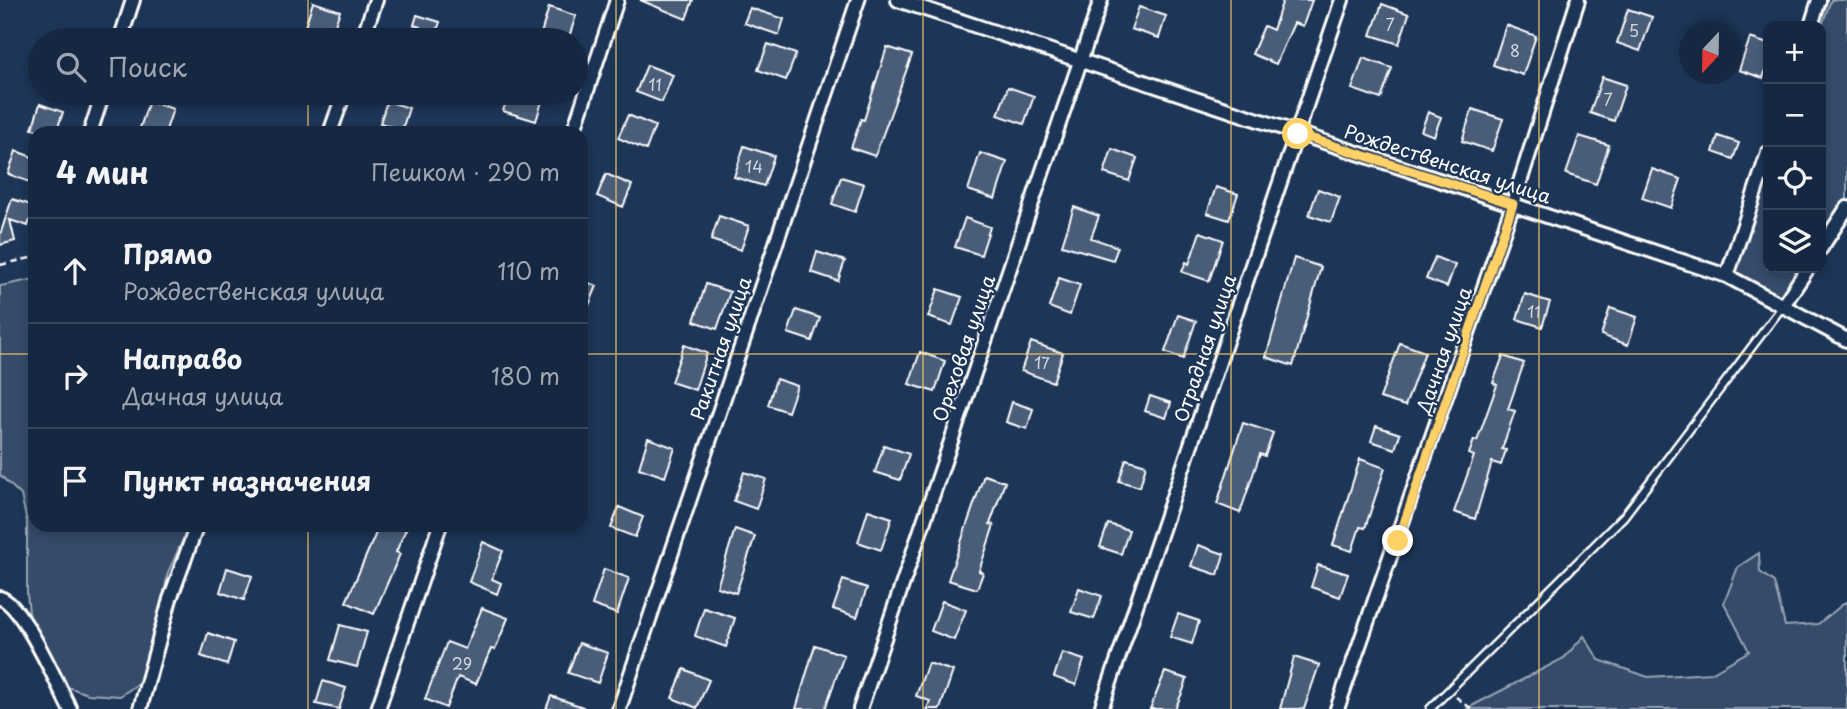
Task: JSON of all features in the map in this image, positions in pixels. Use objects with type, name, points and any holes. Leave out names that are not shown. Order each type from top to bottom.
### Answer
[{"type":"street","points":[[124,28],[133,0]]},
{"type":"street","points":[[366,28],[376,0]]},
{"type":"street","points":[[588,89],[618,0]]},
{"type":"street","name":"Ракитная улица","points":[[619,709],[858,0]]},
{"type":"street","name":"Рождественская улица","points":[[898,0],[1727,276],[1847,340]]},
{"type":"street","name":"Ореховая улица","points":[[860,709],[1101,0]]},
{"type":"street","name":"Отрадная улица","points":[[1101,709],[1342,0]]},
{"type":"street","name":"Дачная улица","points":[[1337,709],[1513,204],[1578,0]]},
{"type":"street","points":[[1813,21],[1819,0]]},
{"type":"street","points":[[92,126],[99,105]]},
{"type":"street","points":[[332,126],[340,105]]},
{"type":"street","points":[[575,126],[582,105]]},
{"type":"street","points":[[1727,276],[1763,168]]},
{"type":"street","points":[[1826,240],[1847,208]]},
{"type":"street","points":[[1782,307],[1805,273]]},
{"type":"street","points":[[140,709],[170,599],[194,532]]},
{"type":"street","points":[[378,709],[438,532]]},
{"type":"street","points":[[0,598],[6,600],[22,619],[69,709]]},
{"type":"lane","points":[[1430,709],[1624,516],[1782,307]]},
{"type":"path","points":[[0,265],[28,259]]},
{"type":"path","points":[[1448,690],[1472,709]]},
{"type":"shaded area","points":[[1831,0],[1847,0],[1847,199],[1826,231],[1826,21],[1824,21]]},
{"type":"shaded area","points":[[1763,189],[1763,273],[1799,273],[1780,300],[1733,274]]},
{"type":"shaded area","points":[[28,280],[28,532],[187,532],[168,572],[156,638],[139,683],[120,696],[88,694],[67,687],[54,670],[30,621],[27,594],[27,522],[21,495],[0,475],[0,286]]},
{"type":"shaded area","points":[[1759,553],[1760,572],[1774,582],[1785,626],[1818,624],[1847,601],[1847,709],[1466,709],[1564,658],[1584,636],[1599,660],[1648,677],[1711,673],[1749,651],[1724,603],[1738,567]]},
{"type":"building","points":[[640,0],[693,0],[686,19]]},
{"type":"building","points":[[1283,0],[1312,0],[1303,26],[1294,23],[1276,64],[1252,54],[1264,26],[1273,30]]},
{"type":"building","points":[[313,2],[340,11],[334,28],[305,28]]},
{"type":"building","points":[[1382,4],[1409,14],[1399,44],[1371,35]]},
{"type":"building","points":[[549,7],[576,16],[572,28],[543,28]]},
{"type":"building","points":[[1139,7],[1166,16],[1159,38],[1131,29]]},
{"type":"building","points":[[750,8],[784,19],[779,35],[744,23]]},
{"type":"building","points":[[1628,9],[1652,17],[1640,51],[1617,43]]},
{"type":"building","points":[[417,15],[440,22],[438,28],[420,28],[414,25]]},
{"type":"building","points":[[1506,25],[1536,36],[1523,75],[1493,65]]},
{"type":"building","points":[[1750,38],[1763,42],[1763,78],[1742,71],[1742,61]]},
{"type":"building","points":[[768,44],[796,54],[786,80],[758,70]]},
{"type":"building","points":[[887,47],[912,55],[875,156],[851,148],[861,119],[864,120]]},
{"type":"building","points":[[1363,58],[1392,68],[1381,99],[1352,89]]},
{"type":"building","points":[[647,65],[673,75],[662,102],[636,92]]},
{"type":"building","points":[[1602,77],[1626,85],[1614,121],[1590,113]]},
{"type":"building","points":[[1008,87],[1034,96],[1024,124],[998,115]]},
{"type":"building","points":[[40,105],[63,112],[58,126],[33,126]]},
{"type":"building","points":[[148,105],[173,109],[167,126],[141,126]]},
{"type":"building","points":[[386,105],[409,108],[403,126],[380,123]]},
{"type":"building","points":[[505,105],[541,105],[536,121],[503,111]]},
{"type":"building","points":[[1472,109],[1503,119],[1492,151],[1462,141]]},
{"type":"building","points":[[1428,112],[1441,117],[1434,136],[1421,131]]},
{"type":"building","points":[[628,115],[655,126],[646,150],[618,138]]},
{"type":"building","points":[[1579,136],[1609,145],[1596,184],[1566,174]]},
{"type":"building","points":[[1718,136],[1739,143],[1733,159],[1713,152]]},
{"type":"building","points":[[744,146],[774,156],[764,186],[734,177]]},
{"type":"building","points":[[1112,149],[1137,158],[1129,181],[1104,173]]},
{"type":"building","points":[[16,151],[28,155],[28,181],[8,174]]},
{"type":"building","points":[[980,153],[1007,162],[995,199],[968,190]]},
{"type":"building","points":[[1652,169],[1681,179],[1671,208],[1642,198]]},
{"type":"building","points":[[606,174],[632,185],[623,207],[597,196]]},
{"type":"building","points":[[841,177],[864,184],[855,212],[832,204]]},
{"type":"building","points":[[1216,187],[1238,194],[1229,220],[1207,213]]},
{"type":"building","points":[[1318,189],[1340,197],[1331,222],[1309,215]]},
{"type":"building","points":[[12,199],[28,204],[28,226],[10,220],[15,241],[0,245],[0,235]]},
{"type":"building","points":[[1074,207],[1099,216],[1091,238],[1118,247],[1113,260],[1062,245]]},
{"type":"building","points":[[719,216],[749,226],[741,250],[711,240]]},
{"type":"building","points":[[965,218],[990,227],[981,255],[955,247]]},
{"type":"building","points":[[1200,232],[1223,240],[1209,281],[1182,272],[1186,262],[1189,264]]},
{"type":"building","points":[[817,252],[845,261],[838,281],[811,272]]},
{"type":"building","points":[[1435,257],[1455,265],[1447,287],[1426,279]]},
{"type":"building","points":[[1294,258],[1321,267],[1293,366],[1266,357]]},
{"type":"building","points":[[1059,278],[1080,285],[1070,315],[1049,307]]},
{"type":"building","points":[[588,283],[597,286],[588,307]]},
{"type":"building","points":[[706,284],[730,292],[717,329],[694,321]]},
{"type":"building","points":[[938,289],[962,297],[952,325],[928,317]]},
{"type":"building","points":[[1525,294],[1550,302],[1542,327],[1517,319]]},
{"type":"building","points":[[1610,308],[1637,317],[1628,345],[1601,335]]},
{"type":"building","points":[[796,310],[820,318],[812,341],[788,333]]},
{"type":"building","points":[[1178,315],[1196,321],[1183,359],[1165,352]]},
{"type":"building","points":[[1031,342],[1063,353],[1053,382],[1021,371]]},
{"type":"building","points":[[1400,343],[1425,352],[1405,406],[1380,398]]},
{"type":"building","points":[[684,345],[707,353],[695,390],[671,382]]},
{"type":"building","points":[[920,352],[945,361],[935,392],[909,384]]},
{"type":"building","points":[[1503,356],[1524,363],[1508,409],[1515,411],[1502,449],[1506,450],[1501,465],[1492,462],[1475,519],[1454,512],[1474,456],[1469,454],[1474,440],[1477,441],[1497,385],[1493,383]]},
{"type":"building","points":[[776,379],[797,386],[788,412],[768,405]]},
{"type":"building","points":[[1150,396],[1171,403],[1166,418],[1145,411]]},
{"type":"building","points":[[1012,402],[1033,409],[1027,429],[1006,422]]},
{"type":"building","points":[[1243,423],[1273,433],[1265,456],[1260,454],[1240,513],[1217,504]]},
{"type":"building","points":[[1376,426],[1400,434],[1395,449],[1371,441]]},
{"type":"building","points":[[648,438],[675,448],[665,477],[639,468]]},
{"type":"building","points":[[884,445],[909,454],[900,480],[875,472]]},
{"type":"building","points":[[1126,459],[1146,465],[1140,487],[1119,481]]},
{"type":"building","points":[[1360,459],[1385,468],[1365,528],[1360,527],[1352,551],[1333,545]]},
{"type":"building","points":[[744,472],[766,479],[756,509],[734,501]]},
{"type":"building","points":[[984,475],[1005,482],[990,524],[994,525],[979,571],[983,573],[977,589],[948,580]]},
{"type":"building","points":[[619,507],[643,517],[635,537],[611,528]]},
{"type":"building","points":[[868,510],[892,518],[881,550],[858,542]]},
{"type":"building","points":[[1108,524],[1129,530],[1121,554],[1100,547]]},
{"type":"building","points":[[735,529],[755,536],[736,593],[717,587]]},
{"type":"building","points":[[374,532],[405,532],[396,552],[400,554],[374,614],[346,602],[376,533]]},
{"type":"building","points":[[483,542],[503,551],[492,579],[501,583],[497,594],[469,582]]},
{"type":"building","points":[[1198,545],[1224,554],[1218,575],[1191,566]]},
{"type":"building","points":[[1318,565],[1348,574],[1340,597],[1311,587]]},
{"type":"building","points":[[227,568],[252,576],[244,600],[220,592]]},
{"type":"building","points":[[604,569],[629,578],[617,614],[592,605]]},
{"type":"building","points":[[843,580],[867,588],[857,617],[833,609]]},
{"type":"building","points":[[1079,588],[1102,596],[1094,619],[1071,612]]},
{"type":"building","points":[[942,601],[966,610],[954,640],[931,631]]},
{"type":"building","points":[[482,608],[508,618],[495,650],[491,649],[476,684],[458,677],[446,708],[425,699],[447,642],[465,649]]},
{"type":"building","points":[[704,608],[735,618],[726,647],[695,636]]},
{"type":"building","points":[[1178,614],[1199,621],[1192,644],[1170,637]]},
{"type":"building","points":[[340,625],[367,632],[357,667],[330,660]]},
{"type":"building","points":[[208,633],[234,642],[227,665],[201,656]]},
{"type":"building","points":[[579,643],[608,653],[598,683],[568,673]]},
{"type":"building","points":[[815,645],[844,655],[825,709],[796,709]]},
{"type":"building","points":[[1062,653],[1084,660],[1076,685],[1054,677]]},
{"type":"building","points":[[1294,657],[1319,665],[1304,709],[1280,709]]},
{"type":"building","points":[[928,663],[953,671],[940,709],[927,709],[930,701],[916,696]]},
{"type":"building","points":[[684,669],[709,680],[697,708],[672,698]]},
{"type":"building","points":[[1165,672],[1187,679],[1183,691],[1175,709],[1150,709]]},
{"type":"building","points":[[323,681],[346,688],[339,709],[316,704]]},
{"type":"building","points":[[551,696],[583,707],[583,709],[546,709]]},
{"type":"route","points":[[1298,134],[1513,204],[1398,541]]}]
